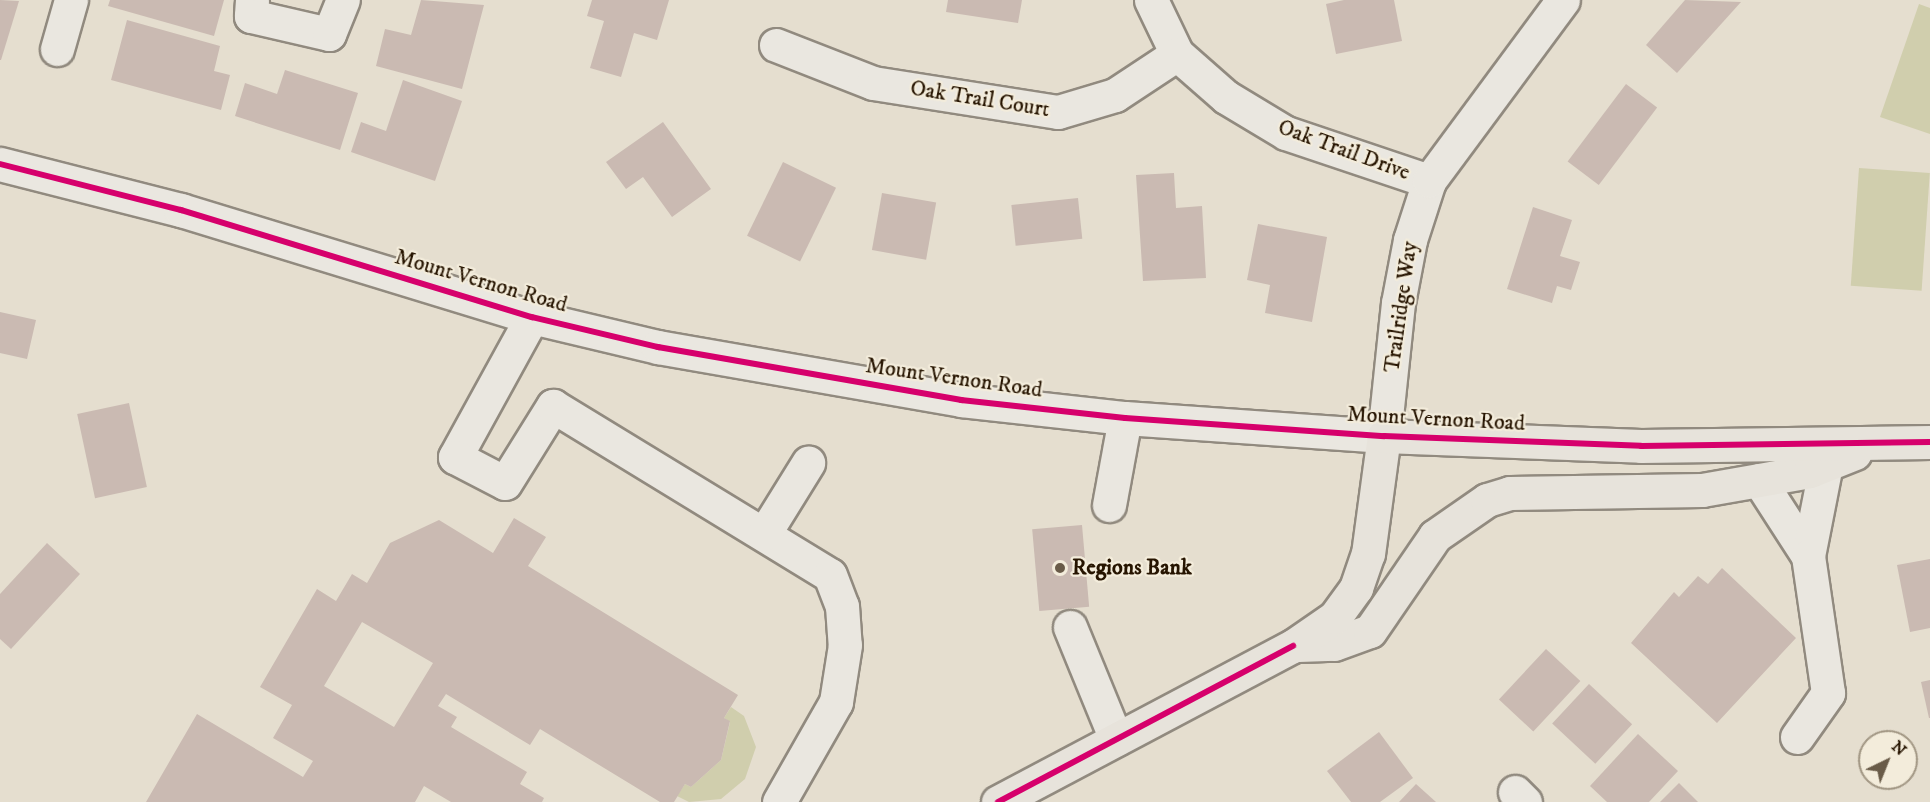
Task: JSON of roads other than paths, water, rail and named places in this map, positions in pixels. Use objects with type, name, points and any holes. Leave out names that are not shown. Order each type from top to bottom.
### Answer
[{"type":"main road","name":"Mount Vernon Road","points":[[1384,436],[1641,446],[1930,442]]},
{"type":"main road","points":[[998,802],[1293,646],[1335,617],[1356,588],[1368,554],[1384,436]]},
{"type":"main road","points":[[1293,646],[1334,644],[1370,631],[1435,536],[1487,500],[1510,493],[1702,490],[1826,464],[1877,444]]},
{"type":"street","points":[[57,49],[71,0]]},
{"type":"street","points":[[252,0],[251,16],[329,34],[343,0]]},
{"type":"street","name":"Oak Trail Drive","points":[[1151,0],[1177,54],[1226,96],[1286,133],[1429,181],[1557,10]]},
{"type":"street","name":"Oak Trail Court","points":[[776,45],[873,83],[1058,112],[1115,94],[1177,54]]},
{"type":"street","name":"Mount Vernon Road","points":[[0,164],[181,210],[532,317],[658,346],[961,400],[1125,418],[1384,436]]},
{"type":"street","name":"Trailridge Way","points":[[1384,436],[1398,303],[1410,240],[1429,181]]},
{"type":"street","points":[[532,317],[455,457],[505,483],[553,406],[830,575],[842,606],[845,645],[836,702],[780,802]]},
{"type":"street","points":[[1109,505],[1125,418]]},
{"type":"street","points":[[764,534],[808,463]]},
{"type":"street","points":[[1797,737],[1828,693],[1808,556],[1826,464]]},
{"type":"street","points":[[1758,480],[1808,556]]},
{"type":"street","points":[[1070,627],[1116,739]]},
{"type":"place","name":"Regions Bank","points":[[1060,568]]}]
